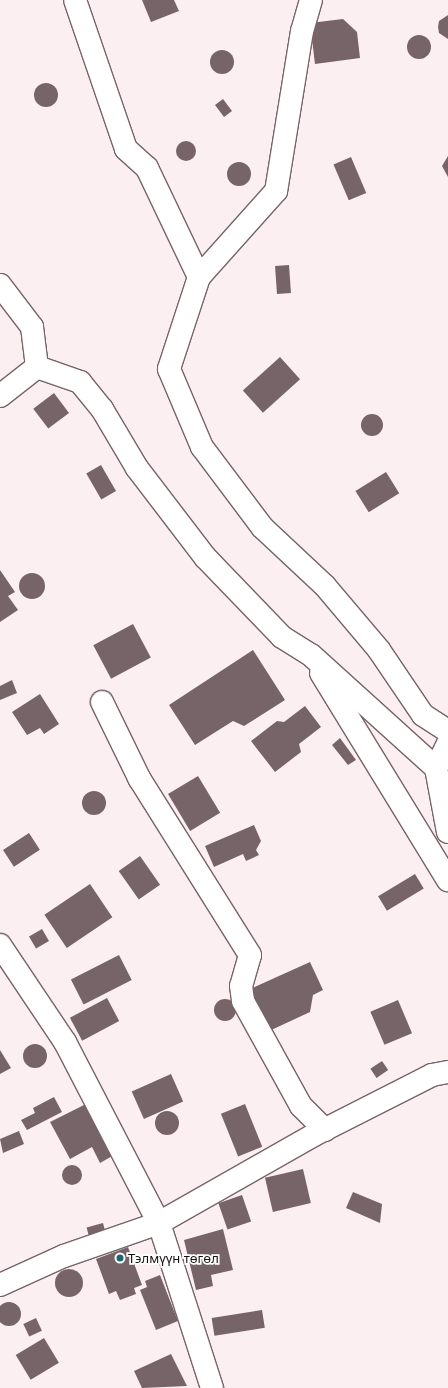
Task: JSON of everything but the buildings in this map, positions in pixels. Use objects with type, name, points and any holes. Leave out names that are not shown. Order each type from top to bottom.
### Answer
[{"type":"street","points":[[75,0],[126,149],[147,168],[200,277]]},
{"type":"street","points":[[311,0],[302,31],[276,191],[200,277],[169,369],[202,447],[262,527],[325,586],[379,650],[423,714],[448,731]]},
{"type":"street","points":[[0,285],[32,327],[37,367]]},
{"type":"street","points":[[0,396],[37,367]]},
{"type":"street","points":[[37,367],[80,382],[102,409],[137,468],[206,557],[282,637],[311,655],[436,768]]},
{"type":"street","points":[[311,655],[448,880]]},
{"type":"street","points":[[102,702],[139,778],[250,955],[241,986],[243,1001],[301,1106],[326,1130]]},
{"type":"street","points":[[448,743],[436,768],[448,832]]},
{"type":"street","points":[[0,945],[65,1042],[159,1223],[212,1388]]},
{"type":"street","points":[[0,1285],[64,1256],[159,1223],[326,1130],[432,1075],[448,1072]]},
{"type":"place","name":"Тэлмүүн төгөл","points":[[120,1258]]}]
